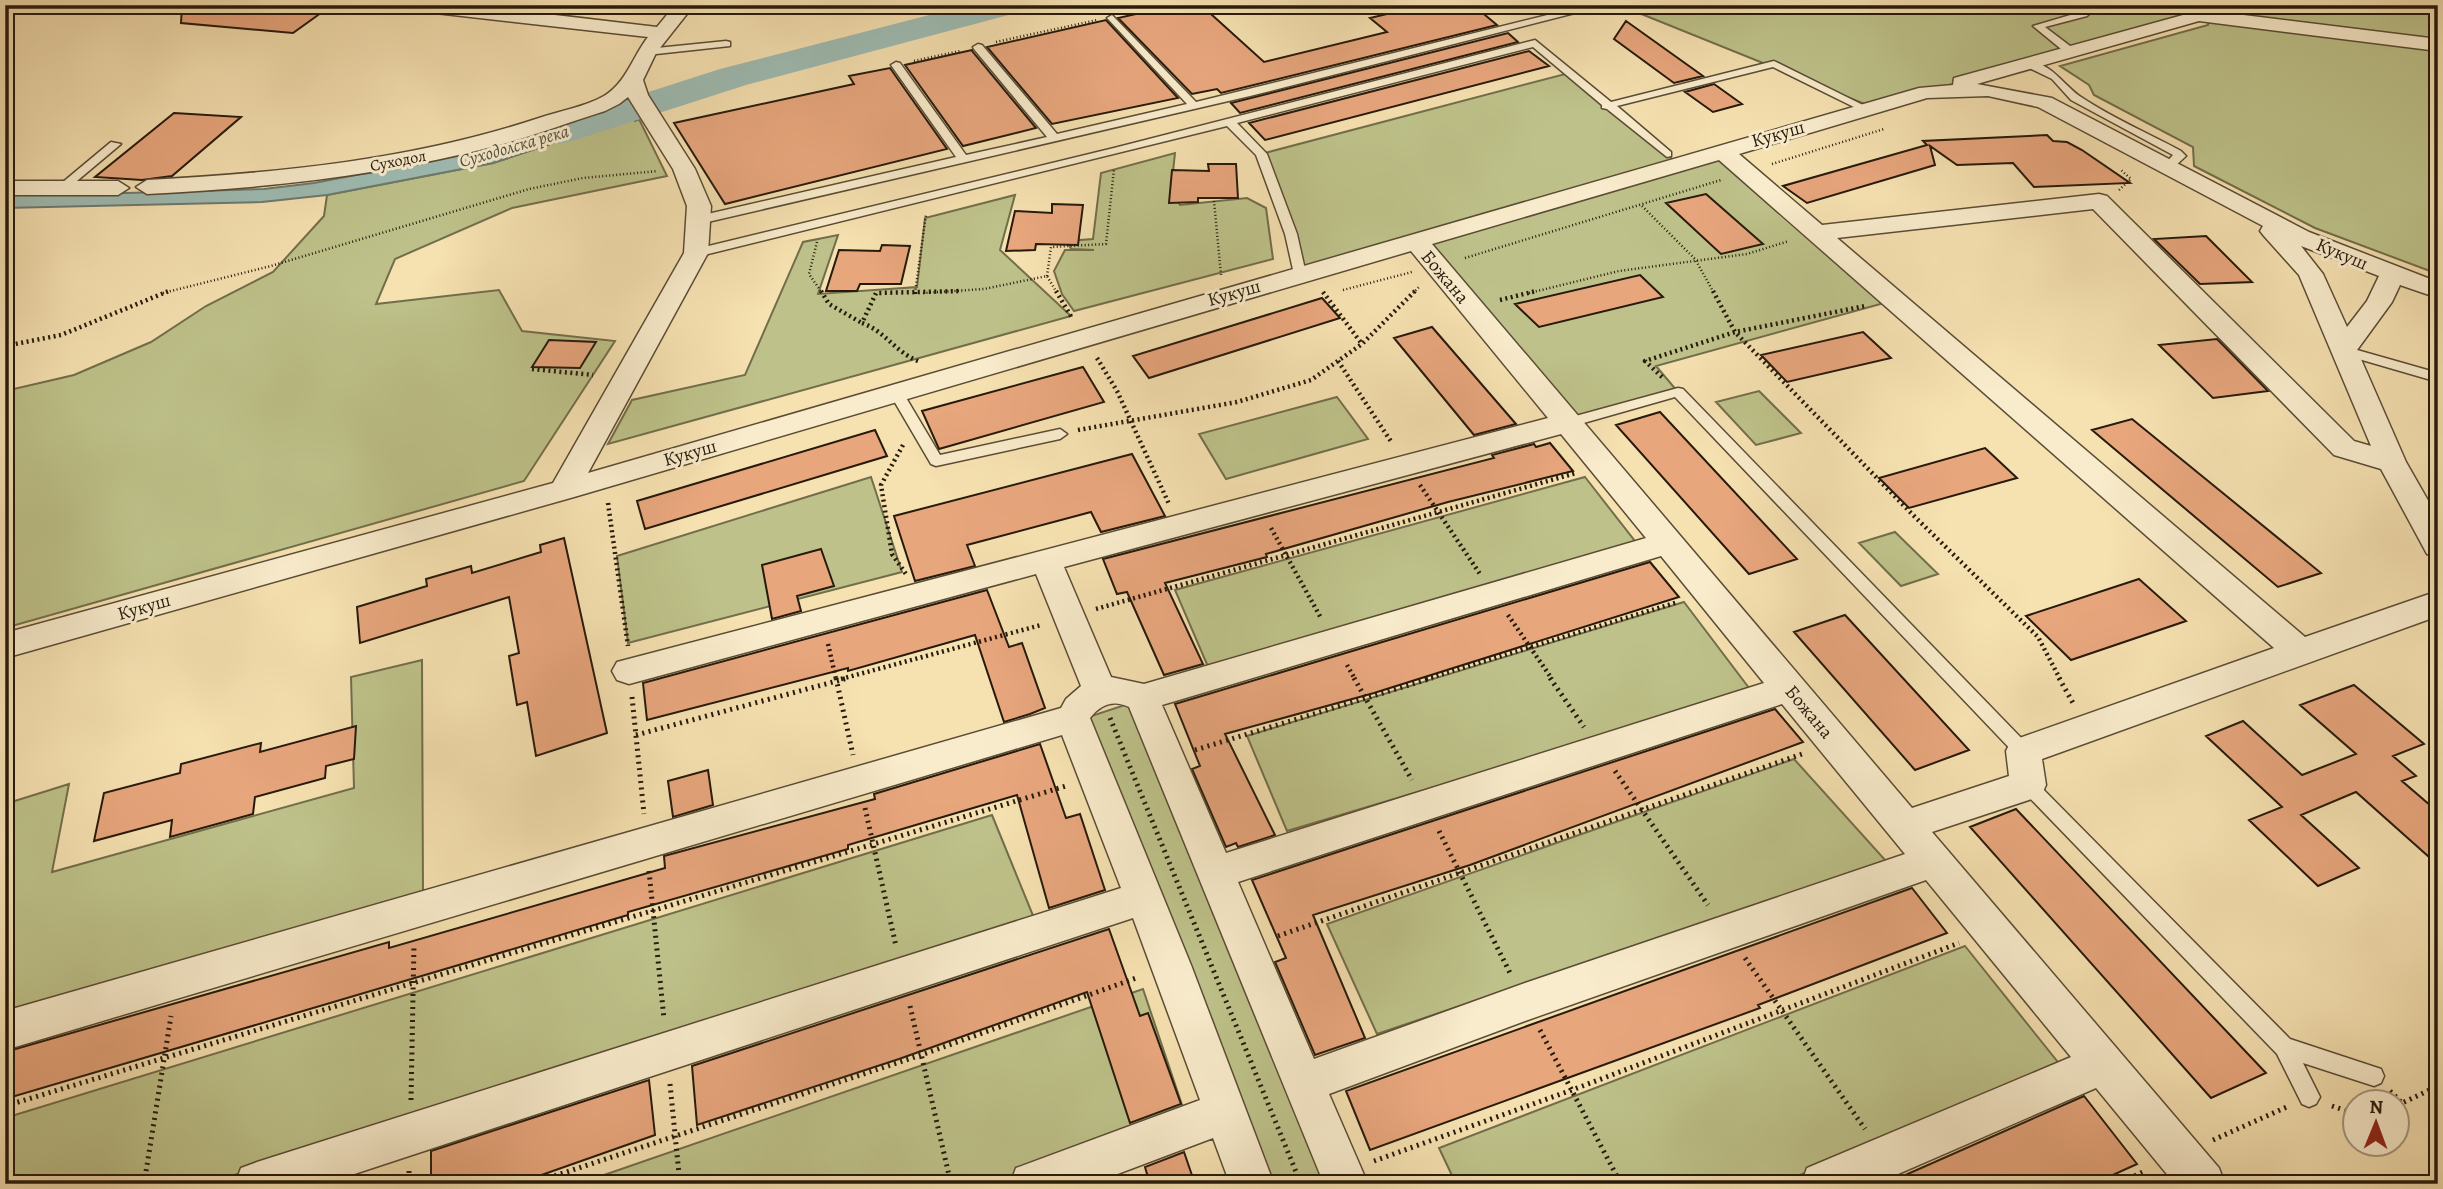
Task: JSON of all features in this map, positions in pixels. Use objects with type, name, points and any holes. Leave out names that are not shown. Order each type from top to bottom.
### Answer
[{"type":"street","points":[[418,5],[475,8],[662,33]]},
{"type":"street","points":[[564,491],[696,253],[699,206],[684,169],[641,97],[647,52],[685,5]]},
{"type":"street","points":[[1926,92],[2070,51],[2194,10],[2438,45]]},
{"type":"street","name":"Кукуш","points":[[5,646],[604,478],[903,403],[941,380],[1926,92],[1988,90],[2045,102],[2170,165],[2244,208],[2358,261],[2438,291]]},
{"type":"street","name":"Суходол","points":[[146,187],[290,179],[455,149],[612,100],[641,97]]},
{"type":"street","points":[[1721,150],[2301,653]]},
{"type":"street","points":[[5,188],[118,188]]},
{"type":"street","points":[[1817,233],[2099,201],[2344,448],[2392,462]]},
{"type":"street","points":[[2244,208],[2292,250],[2311,274],[2392,462],[2438,546]]},
{"type":"street","name":"Божана","points":[[1415,240],[2203,1184]]},
{"type":"street","points":[[2322,300],[2334,269],[2341,264],[2358,261]]},
{"type":"street","points":[[2343,350],[2379,302],[2392,275]]},
{"type":"street","points":[[2379,302],[2395,299],[2438,302]]},
{"type":"street","points":[[629,671],[1566,423]]},
{"type":"street","points":[[1142,698],[1668,543]]},
{"type":"street","points":[[1046,561],[1069,617],[1112,772],[1161,892],[1171,965],[1252,1184]]},
{"type":"street","points":[[1904,826],[2028,785],[2023,751],[2438,603]]},
{"type":"street","points":[[1215,873],[1598,747],[1789,688]]},
{"type":"street","points":[[5,1031],[859,782],[1093,707],[1130,691],[1142,698],[1344,1178]]},
{"type":"street","points":[[1304,1083],[1525,1002],[1933,861]]},
{"type":"street","points":[[257,1184],[1161,892]]},
{"type":"street","points":[[1823,1184],[2103,1064]]},
{"type":"street","points":[[1031,1184],[1225,1112]]},
{"type":"lane","points":[[699,220],[1194,106],[1601,5]]},
{"type":"lane","points":[[2070,51],[2038,26],[2084,15]]},
{"type":"lane","points":[[1112,18],[1194,106]]},
{"type":"lane","points":[[696,253],[1116,151],[1535,43],[1606,106],[1667,154]]},
{"type":"lane","points":[[647,52],[726,44]]},
{"type":"lane","points":[[978,47],[1054,138]]},
{"type":"lane","points":[[2027,63],[2056,77],[2075,98],[2177,153],[2180,156],[2170,165]]},
{"type":"lane","points":[[1606,106],[1774,64],[1866,109]]},
{"type":"lane","points":[[896,65],[963,159]]},
{"type":"lane","points":[[1229,121],[1261,154],[1291,234],[1300,274]]},
{"type":"lane","points":[[61,189],[115,144]]},
{"type":"lane","points":[[2343,350],[2438,378]]},
{"type":"lane","points":[[1566,423],[1678,392],[2023,751]]},
{"type":"lane","points":[[903,403],[936,461],[1060,434]]},
{"type":"lane","points":[[2028,785],[2284,1047],[2309,1097]]},
{"type":"lane","points":[[2284,1047],[2374,1076]]},
{"type":"path","points":[[896,65],[1166,5]]},
{"type":"path","points":[[1060,434],[1237,402],[1311,380],[1362,344],[1392,316],[1436,267],[1894,126]]},
{"type":"path","points":[[1116,151],[1106,244],[1051,247],[1047,276],[1085,337],[1130,420],[1169,503],[1159,531]]},
{"type":"path","points":[[2099,201],[2127,186],[2131,179],[2115,164]]},
{"type":"path","points":[[5,345],[61,335],[166,292],[271,267],[529,189],[583,178],[684,169]]},
{"type":"path","points":[[915,294],[929,197]]},
{"type":"path","points":[[1214,201],[1223,297]]},
{"type":"path","points":[[1642,205],[1695,259],[1735,332],[1912,514],[2038,637],[2087,729]]},
{"type":"path","points":[[822,222],[809,274],[829,304],[862,323],[882,328],[902,356],[932,365],[941,380]]},
{"type":"path","points":[[1471,308],[1619,271],[1747,254],[1817,233]]},
{"type":"path","points":[[862,323],[876,293],[915,294],[1018,285],[1047,276]]},
{"type":"path","points":[[1326,294],[1362,344]]},
{"type":"path","points":[[1678,392],[1645,361],[1735,332],[1895,300]]},
{"type":"path","points":[[1338,361],[1598,747],[1885,1157]]},
{"type":"path","points":[[532,369],[593,375]]},
{"type":"path","points":[[903,403],[896,463],[884,474],[881,485],[892,554],[921,593]]},
{"type":"path","points":[[636,735],[837,683],[1602,466]]},
{"type":"path","points":[[604,478],[636,735],[680,1184]]},
{"type":"path","points":[[1258,505],[1425,803],[1525,1002],[1621,1184]]},
{"type":"path","points":[[1167,758],[1709,593]]},
{"type":"path","points":[[822,619],[951,1184]]},
{"type":"path","points":[[1093,707],[1112,772],[1161,892],[1206,953],[1301,1184]]},
{"type":"path","points":[[530,1184],[921,1055],[1206,953],[1291,933],[1641,808],[1835,743]]},
{"type":"path","points":[[5,1106],[1112,772]]},
{"type":"path","points":[[1161,892],[1215,873]]},
{"type":"path","points":[[409,1184],[415,911]]},
{"type":"path","points":[[1344,1178],[1781,1009],[1992,931]]},
{"type":"path","points":[[144,1184],[177,981]]},
{"type":"path","points":[[1225,1112],[1304,1083]]},
{"type":"path","points":[[2412,1098],[2438,1086]]},
{"type":"path","points":[[2179,1155],[2309,1097],[2342,1109]]},
{"type":"green space","points":[[1619,5],[2192,5],[2195,15],[1872,107]]},
{"type":"green space","points":[[2207,5],[2438,5],[2438,274],[2315,228],[2194,166],[2193,147],[2094,95],[2089,85],[2060,66],[2208,25],[2211,12]]},
{"type":"green space","points":[[1569,73],[1677,163],[1721,150],[1895,300],[1656,366],[1678,392],[1566,423],[1415,240],[1300,274],[1261,154]]},
{"type":"green space","points":[[632,117],[635,121],[639,119],[667,176],[512,208],[395,259],[376,304],[499,290],[522,331],[615,341],[524,481],[5,628],[5,391],[74,375],[151,342],[206,306],[273,272],[324,216],[327,195],[493,163]]},
{"type":"green space","points":[[1175,153],[1171,190],[1180,205],[1247,198],[1266,208],[1273,259],[1074,311],[1062,294],[1054,271],[1065,250],[1094,250],[1071,249],[1067,241],[1093,239],[1101,173]]},
{"type":"green space","points":[[1015,195],[1000,250],[1071,316],[608,444],[632,400],[745,375],[803,242],[838,235],[818,294],[917,287],[925,218]]},
{"type":"green space","points":[[1759,391],[1801,433],[1756,445],[1716,402]]},
{"type":"green space","points":[[1337,397],[1368,439],[1226,479],[1199,434]]},
{"type":"green space","points":[[871,477],[902,572],[628,643],[617,556]]},
{"type":"green space","points":[[1585,477],[1638,545],[1209,669],[1175,590]]},
{"type":"green space","points":[[1895,532],[1938,574],[1901,586],[1859,543]]},
{"type":"green space","points":[[1684,602],[1752,692],[1287,831],[1247,736]]},
{"type":"green space","points":[[422,660],[423,894],[5,1012],[5,804],[69,784],[52,872],[354,788],[351,677]]},
{"type":"green space","points":[[1137,701],[1346,1184],[1252,1184],[1076,721]]},
{"type":"green space","points":[[1794,759],[1886,861],[1377,1034],[1327,924]]},
{"type":"green space","points":[[992,815],[1034,918],[206,1184],[5,1184],[5,1118]]},
{"type":"green space","points":[[1965,946],[2061,1066],[1778,1184],[1456,1184],[1439,1148]]},
{"type":"green space","points":[[1143,989],[1184,1111],[989,1184],[578,1184]]},
{"type":"water","points":[[624,105],[632,117],[493,163],[327,195],[262,202],[5,208],[5,193],[264,189],[314,183],[486,150]]},
{"type":"building","points":[[182,5],[332,5],[293,33],[181,23]]},
{"type":"building","points":[[1176,5],[1201,5],[1264,62],[1387,32],[1370,18],[1425,5],[1473,5],[1497,25],[1221,93],[1217,89],[1192,94],[1118,18]]},
{"type":"building","points":[[1106,20],[1178,98],[1052,124],[987,47]]},
{"type":"building","points":[[1626,21],[1703,76],[1674,83],[1614,39]]},
{"type":"building","points":[[1508,33],[1518,42],[1240,113],[1231,103]]},
{"type":"building","points":[[972,50],[1036,128],[963,146],[905,65]]},
{"type":"building","points":[[1529,51],[1549,66],[1265,140],[1249,123]]},
{"type":"building","points":[[890,68],[947,149],[725,204],[674,123],[854,84],[849,76]]},
{"type":"building","points":[[1714,84],[1742,104],[1713,112],[1685,92]]},
{"type":"building","points":[[174,113],[241,117],[172,176],[142,180],[95,177]]},
{"type":"building","points":[[2047,135],[2053,141],[2067,142],[2082,150],[2130,183],[2034,187],[2013,163],[1957,165],[1930,146],[1935,165],[1807,203],[1783,186],[1927,145],[1923,141]]},
{"type":"building","points":[[1208,164],[1236,164],[1238,198],[1198,198],[1198,202],[1169,203],[1172,170],[1209,171]]},
{"type":"building","points":[[1706,194],[1763,244],[1721,254],[1666,203]]},
{"type":"building","points":[[1052,204],[1083,205],[1078,245],[1036,244],[1035,250],[1006,251],[1015,211],[1052,213]]},
{"type":"building","points":[[2206,236],[2252,282],[2200,284],[2154,239]]},
{"type":"building","points":[[882,245],[910,246],[901,284],[860,284],[857,291],[826,291],[839,250],[880,251]]},
{"type":"building","points":[[1640,275],[1663,297],[1539,327],[1515,304]]},
{"type":"building","points":[[1322,298],[1340,318],[1149,378],[1133,356]]},
{"type":"building","points":[[1432,327],[1516,424],[1474,435],[1394,338]]},
{"type":"building","points":[[1863,332],[1891,358],[1787,382],[1761,355]]},
{"type":"building","points":[[2217,339],[2268,391],[2213,398],[2159,345]]},
{"type":"building","points":[[549,340],[596,342],[580,368],[532,367]]},
{"type":"building","points":[[1083,367],[1104,402],[939,449],[922,411]]},
{"type":"building","points":[[1660,412],[1797,559],[1749,574],[1616,425]]},
{"type":"building","points":[[2132,419],[2321,573],[2278,587],[2092,430]]},
{"type":"building","points":[[875,430],[887,456],[645,529],[637,501]]},
{"type":"building","points":[[1550,443],[1573,471],[1448,502],[1266,554],[1267,557],[1165,583],[1203,664],[1164,675],[1127,592],[1117,594],[1103,559],[1494,458],[1492,455],[1534,444],[1536,447]]},
{"type":"building","points":[[1985,448],[2017,478],[1909,508],[1879,478]]},
{"type":"building","points":[[1132,454],[1165,516],[1101,532],[1091,512],[967,545],[975,566],[915,581],[894,516]]},
{"type":"building","points":[[564,538],[607,733],[536,756],[527,702],[517,705],[509,656],[519,653],[509,597],[360,643],[357,607],[427,586],[426,579],[471,566],[472,573],[541,552],[540,545]]},
{"type":"building","points":[[821,549],[834,586],[797,596],[801,611],[772,619],[762,565]]},
{"type":"building","points":[[1650,562],[1679,597],[1374,693],[1225,734],[1275,835],[1238,847],[1236,843],[1226,847],[1192,769],[1200,766],[1175,704]]},
{"type":"building","points":[[2139,579],[2186,621],[2071,660],[2026,616]]},
{"type":"building","points":[[987,590],[1009,647],[1022,643],[1045,708],[1004,722],[975,635],[848,671],[848,668],[647,720],[643,683]]},
{"type":"building","points":[[1845,615],[1969,750],[1915,770],[1794,632]]},
{"type":"building","points":[[2354,685],[2424,744],[2393,756],[2416,776],[2402,781],[2438,812],[2438,865],[2356,792],[2301,815],[2359,868],[2318,886],[2249,820],[2282,807],[2206,736],[2243,721],[2302,775],[2356,754],[2300,705]]},
{"type":"building","points":[[1775,709],[1803,742],[1470,865],[1313,915],[1365,1038],[1315,1055],[1275,962],[1286,958],[1252,880]]},
{"type":"building","points":[[356,726],[354,759],[326,766],[325,778],[255,797],[253,814],[170,837],[172,820],[94,841],[104,793],[180,773],[181,764],[261,743],[260,752]]},
{"type":"building","points":[[1040,744],[1066,818],[1080,814],[1105,890],[1049,908],[1017,795],[848,845],[848,849],[628,912],[628,915],[5,1099],[5,1052],[389,942],[389,948],[665,868],[664,856],[875,799],[874,794]]},
{"type":"building","points":[[708,770],[713,805],[673,817],[668,781]]},
{"type":"building","points":[[2016,809],[2266,1073],[2211,1098],[1970,827]]},
{"type":"building","points":[[1912,888],[1947,933],[1758,1005],[1760,1008],[1370,1150],[1346,1091]]},
{"type":"building","points":[[1109,929],[1140,1016],[1148,1013],[1181,1104],[1130,1123],[1087,992],[899,1059],[697,1125],[692,1066]]},
{"type":"building","points":[[649,1080],[655,1135],[516,1184],[431,1184],[431,1151]]},
{"type":"building","points":[[2084,1096],[2137,1164],[2093,1184],[1885,1184]]},
{"type":"building","points":[[1184,1152],[1195,1184],[1150,1184],[1145,1167]]},
{"type":"waterway","name":"Суходолска река","points":[[559,133],[733,77],[1008,5]]}]
